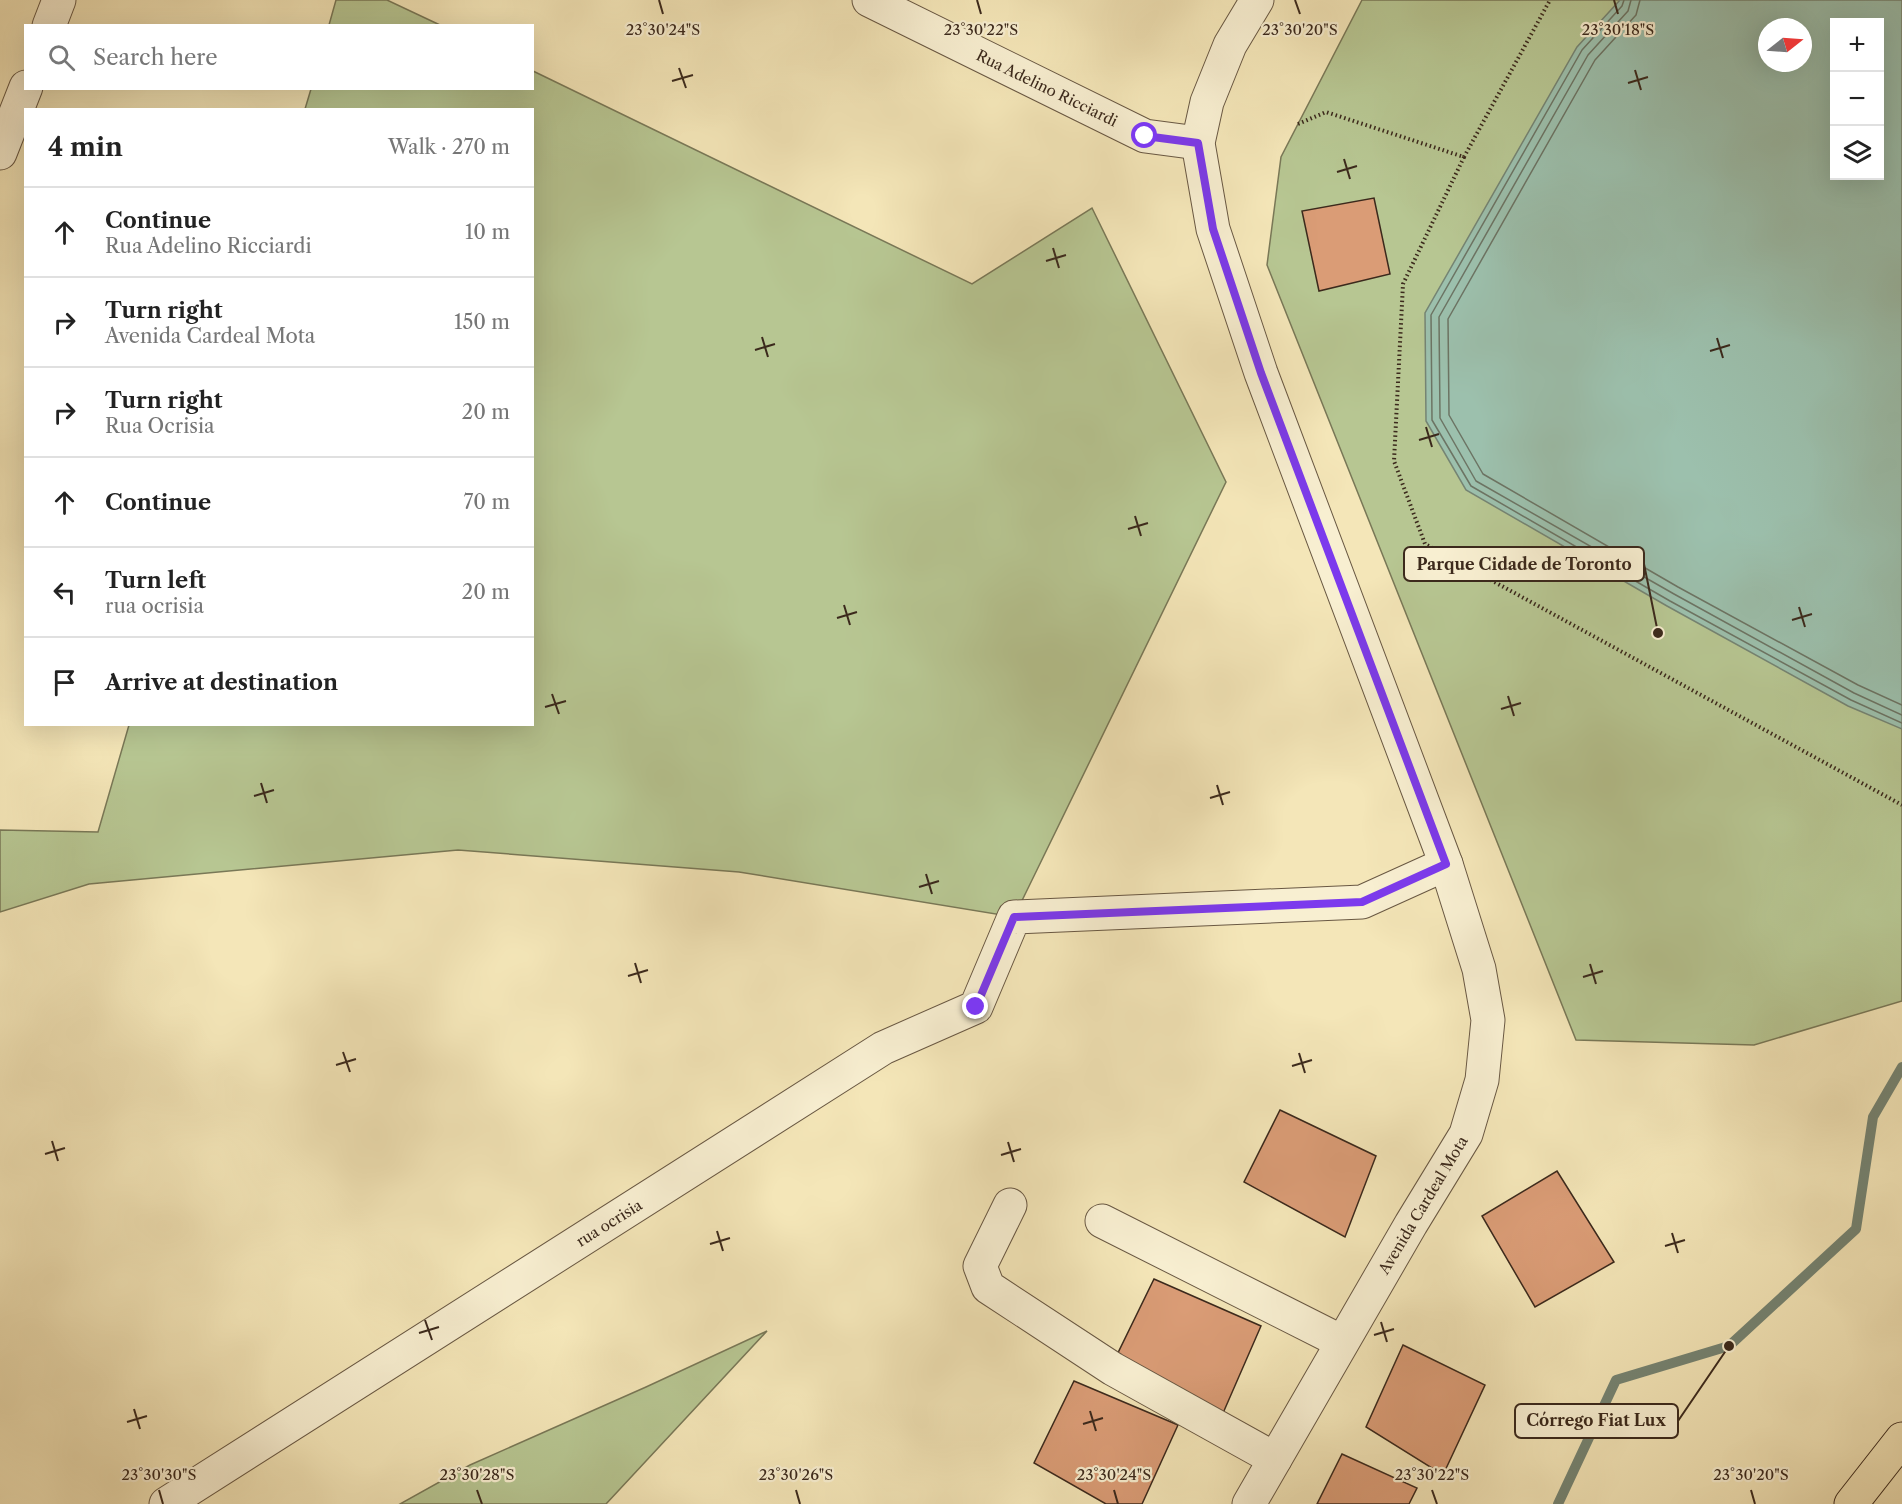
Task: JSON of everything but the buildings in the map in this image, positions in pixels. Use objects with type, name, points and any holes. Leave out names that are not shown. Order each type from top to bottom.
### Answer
[{"type":"highway","points":[[1851,1504],[1902,1439]]},
{"type":"street","points":[[50,24],[59,0]]},
{"type":"street","name":"Rua Adelino Ricciardi","points":[[869,0],[1145,136],[1198,143]]},
{"type":"street","name":"Avenida Cardeal Mota","points":[[1249,1504],[1411,1224],[1466,1134],[1482,1080],[1488,1020],[1479,969],[1446,864],[1261,373],[1213,229],[1198,143],[1207,102],[1230,45],[1257,0]]},
{"type":"street","points":[[0,153],[25,90]]},
{"type":"street","name":"rua ocrisia","points":[[166,1504],[883,1048],[976,1007],[1014,917],[1362,902],[1446,864]]},
{"type":"street","points":[[1010,1205],[980,1266],[988,1287],[1113,1369],[1275,1459]]},
{"type":"street","points":[[1102,1221],[1342,1342]]},
{"type":"path","points":[[1550,0],[1464,157],[1403,284],[1394,461],[1425,544],[1902,805]]},
{"type":"path","points":[[1298,124],[1326,112],[1464,157]]},
{"type":"green space","points":[[336,0],[387,0],[438,24],[329,24]]},
{"type":"green space","points":[[1362,0],[1902,0],[1902,1001],[1754,1045],[1576,1040],[1267,265],[1281,157]]},
{"type":"green space","points":[[534,71],[972,284],[1092,208],[1226,482],[1014,917],[739,872],[458,850],[89,884],[0,912],[0,830],[98,832],[129,726],[534,726],[534,108],[305,108],[311,90],[534,90]]},
{"type":"green space","points":[[767,1331],[606,1504],[400,1504],[470,1465]]},
{"type":"water","points":[[1620,0],[1902,0],[1902,729],[1848,706],[1667,606],[1466,490],[1426,421],[1425,313],[1577,47]]},
{"type":"waterway","points":[[1558,1504],[1616,1380],[1729,1346],[1856,1229],[1873,1117],[1902,1067]]},
{"type":"place","name":"Parque Cidade de Toronto","points":[[1658,633]]},
{"type":"place","name":"Córrego Fiat Lux","points":[[1729,1346]]},
{"type":"route","points":[[976,1007],[1014,917],[1362,902],[1446,864],[1261,373],[1213,229],[1198,143],[1145,136]]}]
